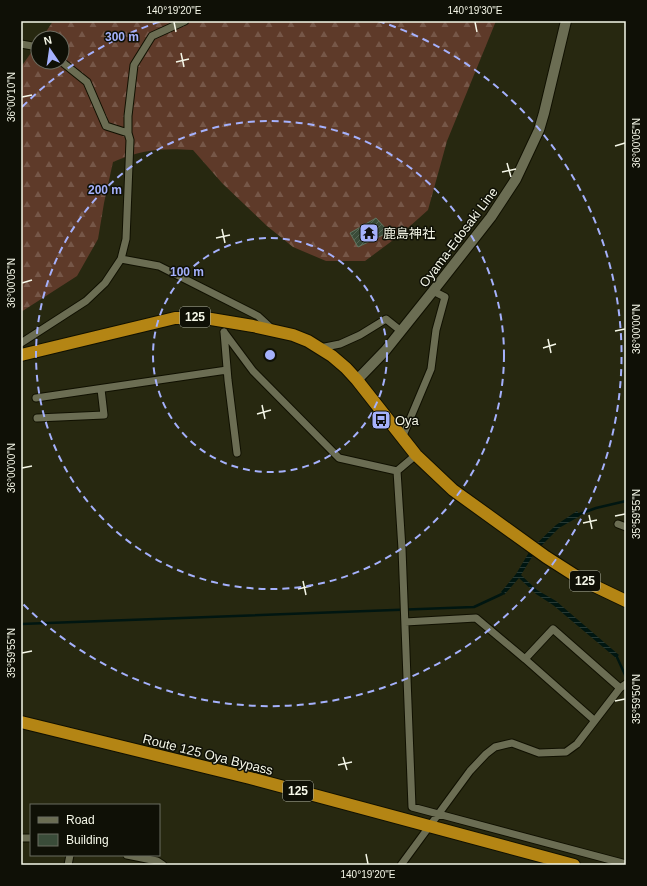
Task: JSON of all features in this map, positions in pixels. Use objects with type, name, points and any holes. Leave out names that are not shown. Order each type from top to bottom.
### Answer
[{"type":"highway","name":"125","points":[[21,355],[175,318],[193,317],[223,326],[273,330],[293,335],[308,341],[342,364],[357,380],[416,455],[453,490],[546,557],[596,588],[626,601]]},
{"type":"highway","name":"Route 125 Oya Bypass","points":[[21,722],[250,778],[574,865]]},
{"type":"main road","name":"Oyama-Edosaki Line","points":[[357,380],[402,331],[503,199],[516,179],[539,130],[549,96],[566,21]]},
{"type":"street","points":[[21,343],[86,301],[105,283],[121,260],[126,239],[130,140],[128,133],[128,116],[134,65],[152,36],[185,21]]},
{"type":"street","points":[[70,68],[87,82],[106,126],[128,133]]},
{"type":"street","points":[[121,260],[159,266],[258,316],[273,330]]},
{"type":"street","points":[[402,438],[431,369],[436,330],[445,297],[433,291]]},
{"type":"street","points":[[320,348],[340,344],[360,335],[386,319],[402,331]]},
{"type":"street","points":[[223,326],[237,453]]},
{"type":"street","points":[[223,326],[253,371],[339,458],[397,471]]},
{"type":"street","points":[[36,398],[227,370]]},
{"type":"street","points":[[37,418],[104,415],[101,389]]},
{"type":"street","points":[[397,471],[416,455]]},
{"type":"street","points":[[397,471],[402,549],[412,807],[626,864]]},
{"type":"street","points":[[618,524],[626,527]]},
{"type":"street","points":[[405,619],[476,618],[526,659],[594,720]]},
{"type":"street","points":[[401,865],[440,814],[470,771],[486,754],[495,747],[512,743],[539,754],[566,752],[577,744],[594,720],[623,686],[553,629],[526,659]]},
{"type":"street","points":[[132,856],[157,861],[163,865]]},
{"type":"green space","points":[[53,21],[496,21],[447,141],[428,210],[400,235],[365,261],[326,261],[293,247],[267,226],[222,183],[193,150],[153,150],[134,154],[113,162],[98,239],[77,276],[21,312],[21,67],[30,54],[30,70],[70,70],[70,30],[47,30]]},
{"type":"water","points":[[577,511],[580,516],[559,528],[535,552],[521,575],[537,590],[556,601],[619,655],[616,658],[553,605],[536,594],[519,578],[504,595],[501,592],[516,574],[531,549],[556,525]]},
{"type":"building","name":"鹿島神社","points":[[376,218],[389,232],[358,247],[350,233]]},
{"type":"waterway","points":[[577,515],[596,508],[626,501]]},
{"type":"waterway","points":[[21,624],[474,607],[502,594],[504,591]]},
{"type":"waterway","points":[[616,655],[626,677]]},
{"type":"place","name":"鹿島神社","points":[[369,233]]},
{"type":"place","name":"Oya","points":[[381,420]]}]
